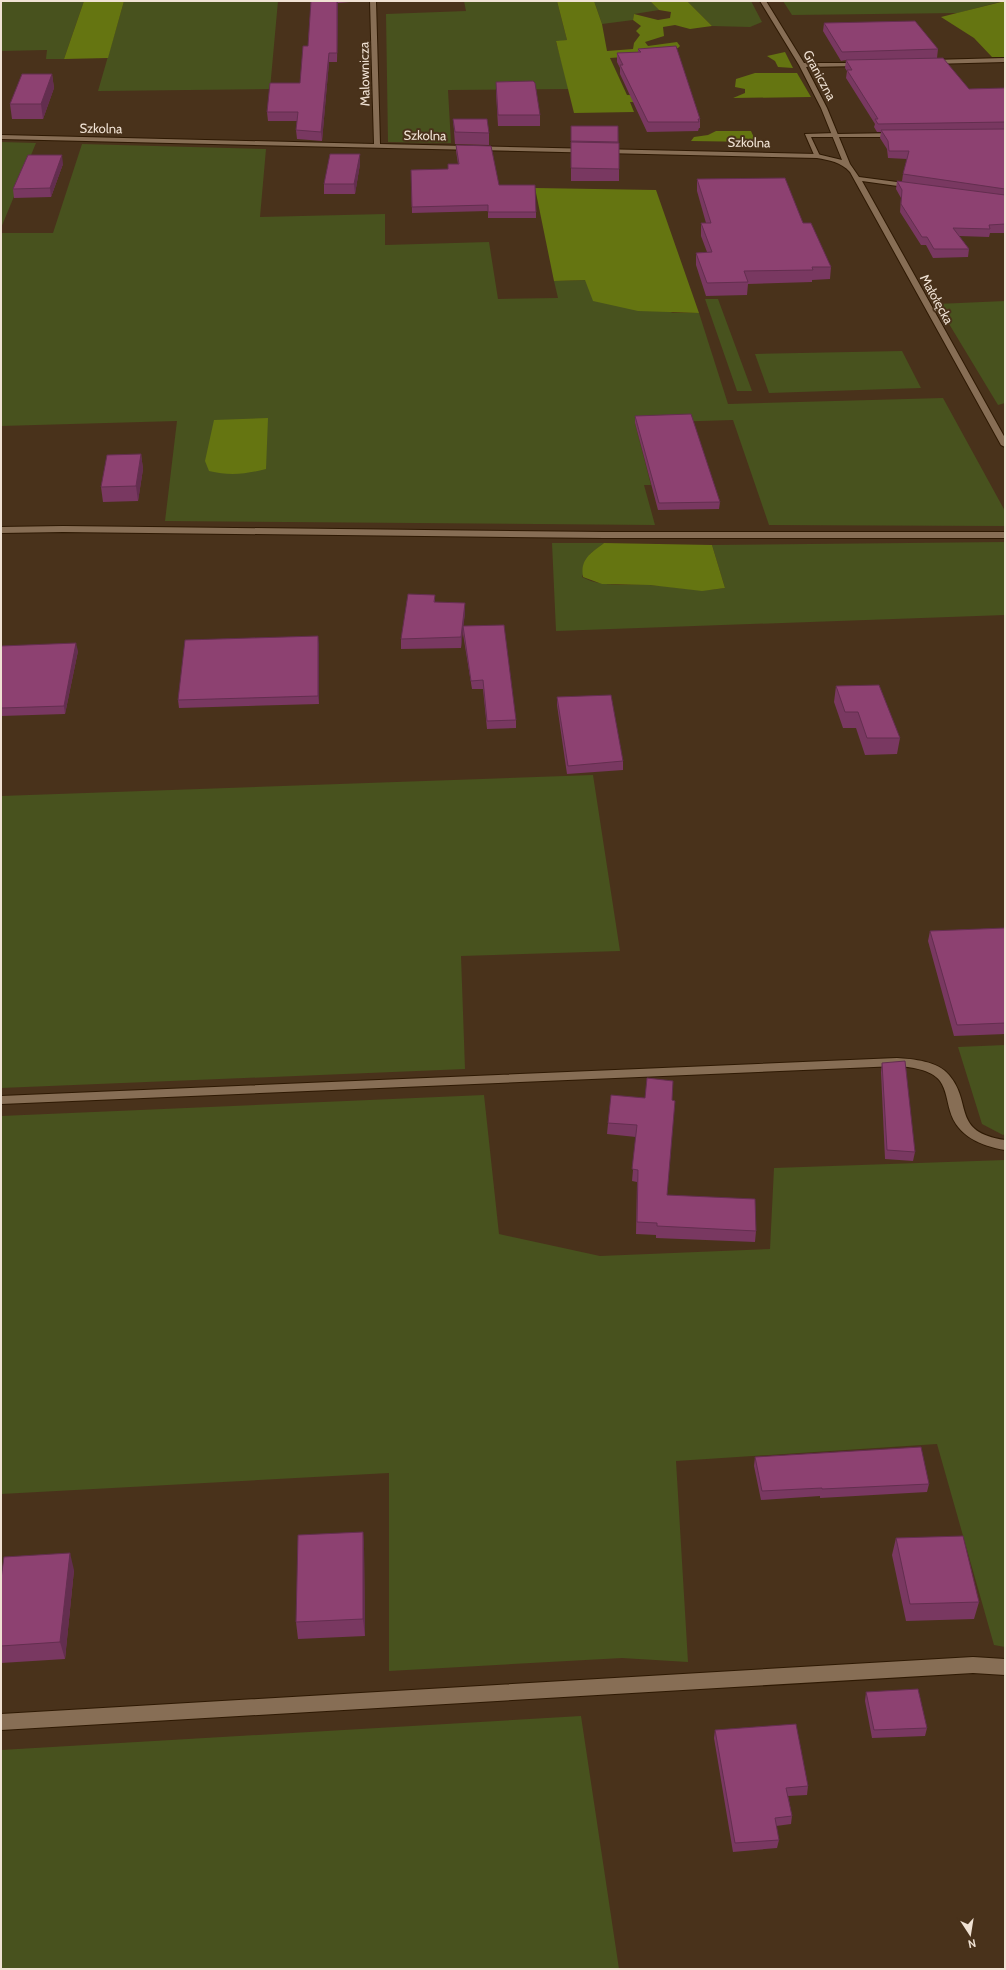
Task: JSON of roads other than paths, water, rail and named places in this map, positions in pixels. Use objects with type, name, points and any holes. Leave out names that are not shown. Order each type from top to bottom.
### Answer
[{"type":"street","name":"Malownicza","points":[[373,1],[377,146]]},
{"type":"street","name":"Graniczna","points":[[763,1],[802,66],[824,108],[847,165]]},
{"type":"street","points":[[927,62],[1005,60]]},
{"type":"street","points":[[802,66],[865,64]]},
{"type":"street","points":[[817,156],[808,135],[902,135]]},
{"type":"street","name":"Szkolna","points":[[1,137],[817,156],[847,165]]},
{"type":"street","name":"Małołęcka","points":[[847,165],[856,178],[1005,445]]},
{"type":"street","points":[[856,178],[919,187]]},
{"type":"street","points":[[1,530],[63,529],[604,535],[1005,535]]},
{"type":"street","points":[[1,1100],[897,1062],[919,1064],[944,1077],[955,1100],[958,1116],[963,1125],[977,1137],[996,1144],[1005,1145]]},
{"type":"street","points":[[1,1722],[973,1665],[1005,1667]]}]
